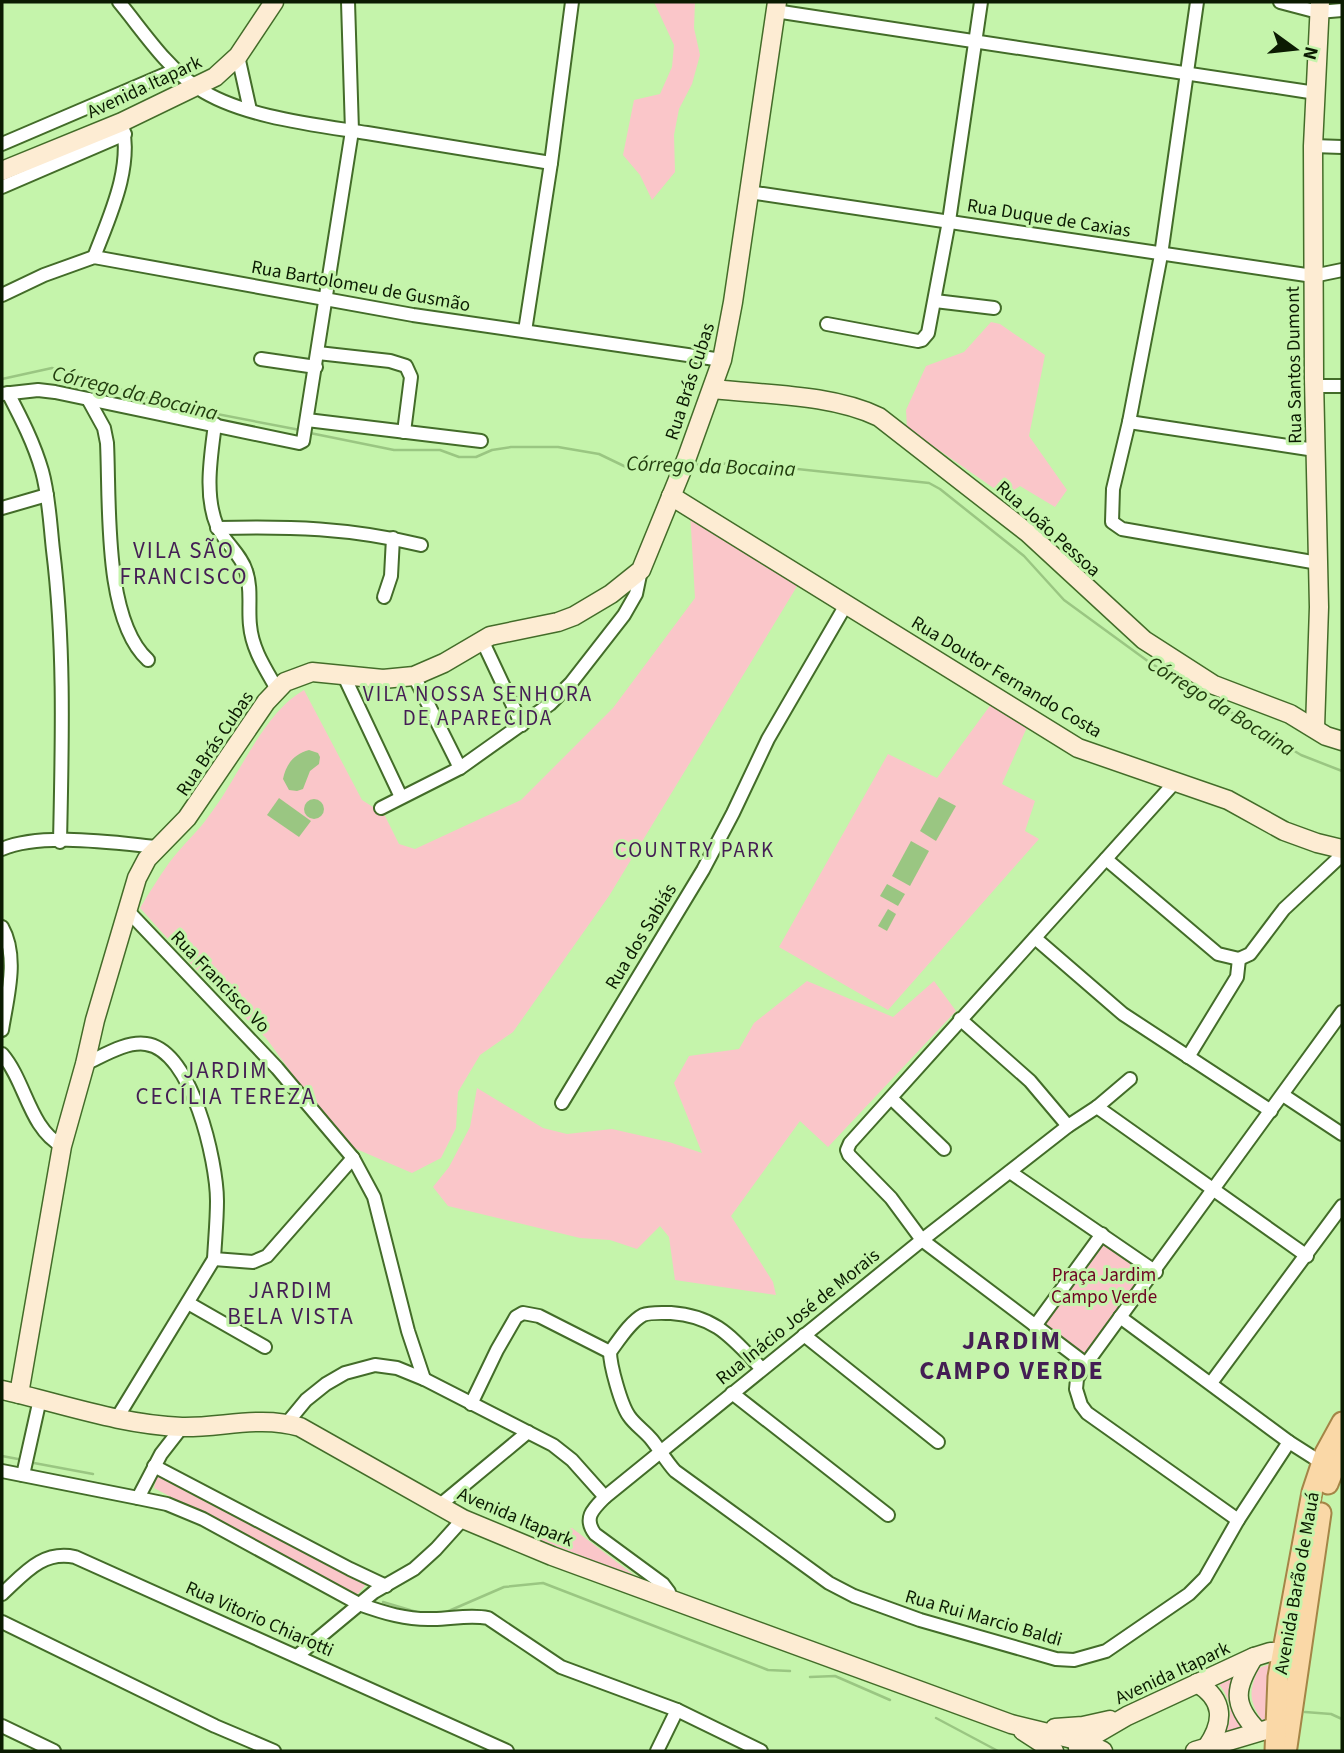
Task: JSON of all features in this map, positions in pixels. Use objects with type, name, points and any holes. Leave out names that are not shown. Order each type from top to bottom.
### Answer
[{"type":"main road","name":"Avenida Barão de Mauá","points":[[1275,1751],[1278,1677],[1312,1492],[1322,1463],[1342,1422]]},
{"type":"main road","name":"Avenida Barão de Mauá","points":[[1275,1727],[1295,1693],[1325,1494],[1342,1449]]},
{"type":"main road","points":[[1282,1652],[1288,1654],[1294,1663],[1295,1693]]},
{"type":"main road","name":"Avenida Barão de Mauá","points":[[1275,1727],[1287,1751]]},
{"type":"street","points":[[119,2],[175,70],[196,88],[213,97],[250,110],[352,131],[551,163]]},
{"type":"street","name":"Avenida Itapark","points":[[2,171],[123,128],[215,77],[238,56],[274,2]]},
{"type":"street","points":[[304,432],[352,131],[348,2]]},
{"type":"street","points":[[524,331],[551,163],[572,2]]},
{"type":"street","points":[[827,324],[918,341],[928,333],[949,220],[981,2]]},
{"type":"street","points":[[1197,2],[1160,255],[1114,489],[1112,522],[1122,529],[1318,563]]},
{"type":"street","points":[[1280,2],[1342,10]]},
{"type":"street","points":[[776,6],[975,42],[1316,93]]},
{"type":"street","name":"Rua Brás Cubas","points":[[10,1392],[62,1146],[86,1064],[95,1020],[141,868],[187,818],[277,689],[297,676],[312,672],[383,679],[414,676],[444,663],[482,640],[508,631],[566,620],[611,594],[641,570],[686,460],[722,360],[732,312],[776,6]]},
{"type":"street","name":"Rua Santos Dumont","points":[[1315,728],[1318,563],[1313,146],[1319,7]]},
{"type":"street","points":[[238,56],[250,110]]},
{"type":"street","points":[[2,144],[175,70]]},
{"type":"street","points":[[2,187],[123,128],[122,174],[94,257],[44,275],[2,295]]},
{"type":"street","points":[[1313,146],[1342,146]]},
{"type":"street","name":"Rua Duque de Caxias","points":[[749,192],[1313,276],[1342,270]]},
{"type":"street","name":"Rua Bartolomeu de Gusmão","points":[[94,257],[325,299],[722,360]]},
{"type":"street","points":[[935,301],[994,308]]},
{"type":"street","points":[[318,353],[390,361],[406,366],[411,377],[404,432]]},
{"type":"street","points":[[261,359],[316,368]]},
{"type":"street","points":[[1314,386],[1342,386]]},
{"type":"street","name":"Rua João Pessoa","points":[[713,389],[839,403],[879,417],[1028,533],[1144,640],[1214,685],[1290,714],[1326,736],[1342,741]]},
{"type":"street","points":[[60,842],[60,615],[47,495],[32,443],[5,393],[38,390],[215,424],[304,432],[404,432],[481,441]]},
{"type":"street","points":[[88,399],[104,428],[107,443],[112,542],[121,614],[135,646],[148,660]]},
{"type":"street","points":[[1129,422],[1315,450]]},
{"type":"street","points":[[215,424],[210,486],[217,527],[242,561],[246,571],[250,585],[248,609],[253,643],[277,689]]},
{"type":"street","name":"Rua Doutor Fernando Costa","points":[[673,492],[1078,748],[1228,800],[1284,831],[1342,852]]},
{"type":"street","points":[[2,508],[47,495]]},
{"type":"street","points":[[217,527],[320,528],[393,538],[421,545]]},
{"type":"street","points":[[384,597],[391,576],[393,538]]},
{"type":"street","points":[[381,808],[460,768],[550,704],[571,683],[632,603],[641,570]]},
{"type":"street","name":"Rua dos Sabiás","points":[[562,1103],[703,870],[768,739],[847,603]]},
{"type":"street","points":[[482,640],[522,725]]},
{"type":"street","points":[[343,674],[401,797]]},
{"type":"street","points":[[414,676],[460,768]]},
{"type":"street","points":[[1086,1364],[922,1240],[891,1198],[847,1150],[850,1143],[960,1019],[1176,781]]},
{"type":"street","points":[[2,849],[26,841],[158,847]]},
{"type":"street","points":[[1106,859],[1218,954],[1239,959],[1251,954],[1284,909],[1342,852]]},
{"type":"street","name":"Rua Francisco Vo","points":[[127,910],[277,1068],[353,1158],[374,1197],[408,1331],[424,1379]]},
{"type":"street","points":[[2,927],[10,953],[11,968],[2,1030]]},
{"type":"street","points":[[1035,938],[1123,1014],[1271,1111]]},
{"type":"street","points":[[1188,1057],[1237,977],[1239,959]]},
{"type":"street","points":[[1238,1520],[1087,1413],[1081,1405],[1076,1388],[1077,1380],[1342,1012]]},
{"type":"street","points":[[960,1019],[1030,1081],[1068,1126]]},
{"type":"street","points":[[86,1064],[124,1047],[143,1043],[160,1047],[190,1085],[207,1139],[217,1198],[214,1259],[117,1418]]},
{"type":"street","points":[[2,1055],[15,1073],[43,1130],[49,1139],[62,1146]]},
{"type":"street","name":"Rua Inácio José de Morais","points":[[668,1597],[663,1584],[595,1534],[589,1526],[591,1511],[922,1240],[1130,1079]]},
{"type":"street","points":[[1283,1095],[1342,1134]]},
{"type":"street","points":[[891,1098],[944,1149]]},
{"type":"street","points":[[1097,1107],[1307,1256]]},
{"type":"street","points":[[214,1259],[253,1262],[268,1256],[353,1158]]},
{"type":"street","points":[[1010,1172],[1156,1272]]},
{"type":"street","points":[[1212,1383],[1342,1206]]},
{"type":"street","points":[[1035,1326],[1102,1234]]},
{"type":"street","points":[[188,1303],[265,1347]]},
{"type":"street","points":[[471,1404],[497,1350],[516,1317],[523,1313],[539,1315],[610,1352],[624,1333],[643,1315],[664,1312],[683,1314],[713,1322],[726,1331],[762,1369]]},
{"type":"street","points":[[1120,1317],[1289,1442],[1322,1463]]},
{"type":"street","points":[[804,1335],[938,1443]]},
{"type":"street","name":"Rua Rui Marcio Baldi","points":[[610,1352],[610,1363],[625,1410],[675,1471],[828,1583],[854,1596],[920,1620],[1056,1659],[1074,1660],[1105,1651],[1173,1607],[1205,1578],[1238,1520],[1289,1442]]},
{"type":"street","points":[[293,1425],[306,1400],[345,1373],[375,1365],[397,1368],[553,1445],[572,1460],[605,1497]]},
{"type":"street","name":"Avenida Itapark","points":[[10,1392],[117,1418],[182,1427],[265,1422],[293,1425],[463,1519],[552,1556],[1011,1724],[1032,1728],[1081,1747],[1103,1751]]},
{"type":"street","points":[[732,1393],[888,1515]]},
{"type":"street","points":[[23,1475],[40,1399]]},
{"type":"street","points":[[138,1497],[154,1466],[182,1427]]},
{"type":"street","points":[[440,1505],[528,1432]]},
{"type":"street","points":[[154,1466],[386,1586]]},
{"type":"street","points":[[2,1471],[167,1504],[203,1520],[359,1604],[381,1612],[413,1619],[475,1616],[488,1618],[561,1667],[677,1710],[761,1751]]},
{"type":"street","points":[[297,1656],[359,1604],[414,1569],[463,1519]]},
{"type":"street","name":"Rua Vitorio Chiarotti","points":[[2,1594],[28,1570],[50,1556],[57,1554],[75,1557],[507,1751]]},
{"type":"street","points":[[2,1622],[215,1726],[274,1751]]},
{"type":"street","name":"Avenida Itapark","points":[[1081,1747],[1127,1716],[1254,1657],[1270,1652],[1282,1652]]},
{"type":"street","points":[[1254,1657],[1238,1688],[1243,1713],[1275,1727]]},
{"type":"street","points":[[1197,1683],[1208,1689],[1219,1709],[1220,1721],[1216,1734],[1201,1749]]},
{"type":"street","points":[[657,1751],[677,1710]]},
{"type":"street","points":[[1032,1728],[1083,1726],[1127,1716]]},
{"type":"street","name":"Avenida Itapark","points":[[1011,1724],[1054,1751]]},
{"type":"street","points":[[2,1726],[54,1751]]},
{"type":"street","points":[[1201,1749],[1275,1727]]},
{"type":"green space","points":[[654,2],[695,2],[694,28],[700,55],[692,84],[679,109],[674,135],[675,172],[652,200],[640,175],[623,155],[634,100],[660,94],[672,67],[674,45]]},
{"type":"green space","points":[[991,322],[1000,324],[1045,355],[1029,436],[1067,490],[1055,507],[1020,486],[1005,496],[907,428],[906,410],[926,366],[964,352]]},
{"type":"green space","points":[[690,511],[799,583],[609,896],[513,1032],[480,1055],[458,1092],[456,1128],[441,1158],[412,1173],[354,1148],[331,1127],[266,1038],[186,959],[140,908],[169,863],[222,798],[264,729],[289,700],[304,690],[362,800],[384,814],[399,844],[415,849],[521,800],[613,708],[695,598]]},
{"type":"green space","points":[[992,703],[1028,725],[1002,784],[1035,801],[1025,831],[1039,839],[888,1010],[779,947],[888,754],[937,778]]},
{"type":"green space","points":[[807,981],[893,1017],[934,981],[956,1011],[828,1147],[800,1121],[731,1216],[773,1282],[776,1295],[675,1280],[669,1237],[660,1226],[637,1249],[610,1240],[580,1238],[448,1206],[433,1187],[449,1167],[470,1127],[477,1088],[543,1128],[567,1134],[612,1129],[669,1142],[702,1153],[674,1083],[689,1056],[739,1049],[754,1023]]},
{"type":"green space","name":"Praça Jardim Campo Verde","points":[[1102,1237],[1151,1272],[1085,1359],[1038,1325]]},
{"type":"green space","points":[[157,1475],[369,1581],[357,1595],[154,1488]]},
{"type":"green space","points":[[572,1528],[638,1578],[538,1539]]},
{"type":"green space","points":[[1273,1663],[1271,1719],[1262,1720],[1252,1701],[1253,1682],[1259,1668]]},
{"type":"green space","points":[[1234,1670],[1231,1686],[1247,1725],[1226,1732],[1230,1717],[1229,1703],[1214,1678]]},
{"type":"shaded area","points":[[309,750],[318,753],[319,764],[310,771],[303,789],[289,790],[283,779],[286,769],[295,757]]},
{"type":"shaded area","points":[[939,797],[956,806],[936,841],[920,831]]},
{"type":"shaded area","points":[[279,798],[311,821],[299,837],[267,815]]},
{"type":"shaded area","points":[[314,799],[321,802],[324,809],[321,816],[314,819],[307,816],[304,809],[307,802]]},
{"type":"shaded area","points":[[911,841],[929,851],[910,886],[892,876]]},
{"type":"shaded area","points":[[887,884],[905,894],[898,906],[880,896]]},
{"type":"shaded area","points":[[888,909],[896,914],[887,931],[878,926]]},
{"type":"waterway","name":"Córrego da Bocaina","points":[[2,379],[52,368],[170,405],[300,430]]},
{"type":"waterway","name":"Córrego da Bocaina","points":[[310,433],[394,450],[440,450],[459,457],[476,457],[492,450],[511,447],[558,447],[599,454],[626,467],[677,465]]},
{"type":"waterway","name":"Córrego da Bocaina","points":[[691,465],[741,463],[929,483],[1024,556],[1064,600],[1149,662],[1301,755],[1342,771]]},
{"type":"waterway","points":[[2,1456],[18,1459]]},
{"type":"waterway","points":[[34,1463],[93,1474]]},
{"type":"waterway","points":[[444,1613],[504,1587],[543,1583],[768,1670],[790,1671]]},
{"type":"waterway","points":[[383,1602],[420,1613]]},
{"type":"waterway","points":[[810,1677],[835,1676],[890,1700]]},
{"type":"waterway","points":[[1305,1712],[1331,1714],[1342,1719]]},
{"type":"waterway","points":[[936,1718],[998,1751]]},
{"type":"district","name":"VILA SÃO FRANCISCO","points":[[184,563]]},
{"type":"district","name":"VILA NOSSA SENHORA DE APARECIDA","points":[[478,706]]},
{"type":"district","name":"COUNTRY PARK","points":[[695,850]]},
{"type":"district","name":"JARDIM CECÍLIA TEREZA","points":[[226,1083]]},
{"type":"district","name":"JARDIM BELA VISTA","points":[[291,1303]]},
{"type":"district","name":"JARDIM CAMPO VERDE","points":[[1012,1355]]}]
